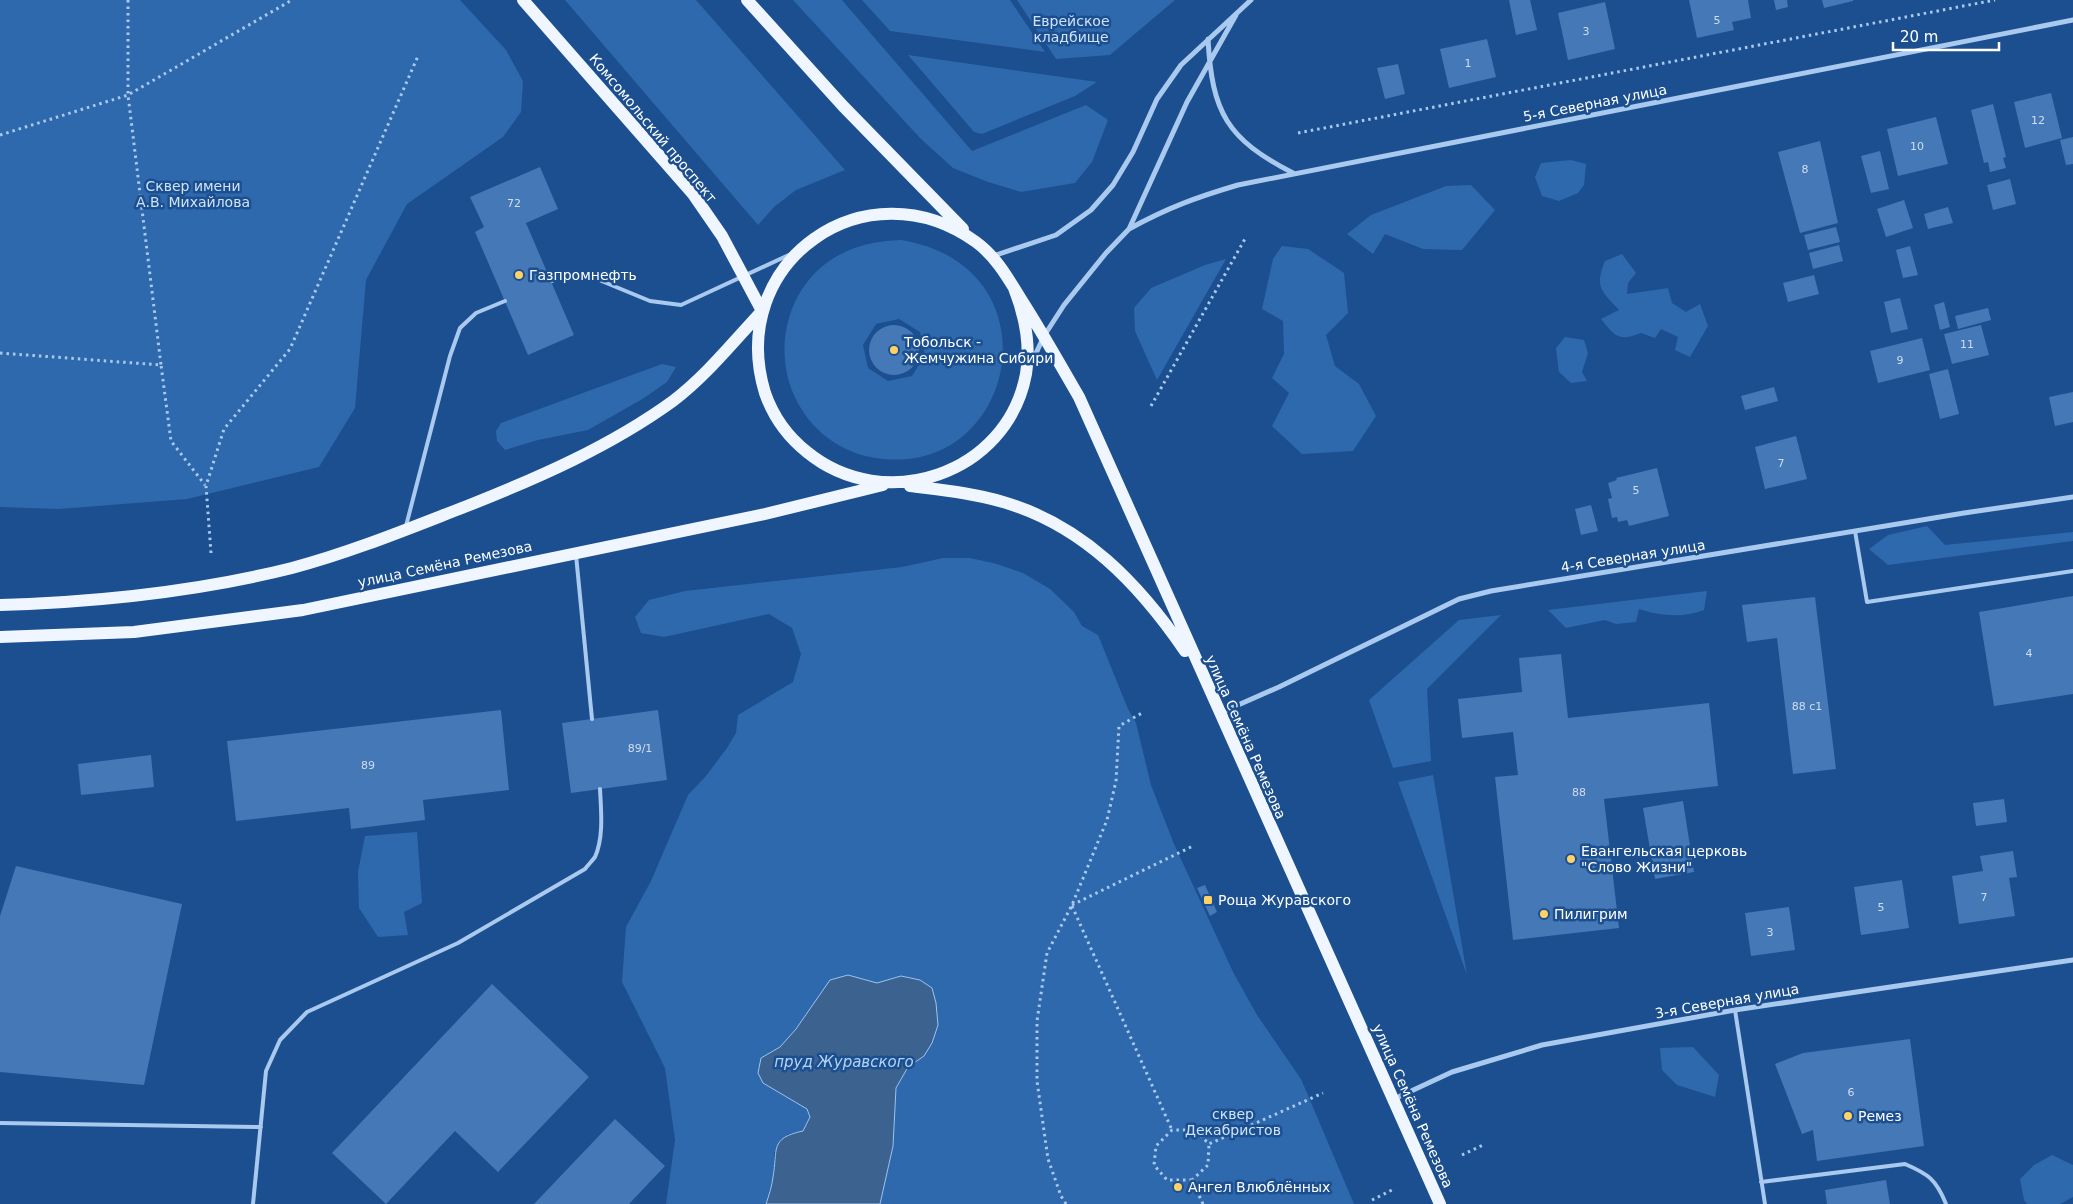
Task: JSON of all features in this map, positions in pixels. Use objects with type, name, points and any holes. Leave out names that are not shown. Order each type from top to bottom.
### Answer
[{"type":"main road","name":"Комсомольский проспект","points":[[523,0],[693,194],[722,236],[762,311]]},
{"type":"main road","points":[[747,0],[843,106],[992,256],[1014,288],[1026,325],[1028,350],[1025,375],[1017,400],[1006,422],[990,442],[971,458],[949,471],[925,480],[890,484]]},
{"type":"main road","points":[[978,243],[935,220],[912,214],[888,213],[864,216],[840,224],[819,235],[800,250],[784,268],[771,289],[762,311],[757,351],[760,376],[768,401],[780,424],[797,444],[817,460],[840,473],[864,480],[977,495],[1004,502],[1033,513],[1084,541],[1129,580],[1160,615],[1203,678]]},
{"type":"main road","name":"улица Семёна Ремезова","points":[[1014,288],[1079,397],[1203,678],[1440,1204]]},
{"type":"main road","points":[[0,605],[59,604],[136,596],[204,586],[293,567],[405,530],[522,484],[602,445],[652,414],[692,385],[762,311]]},
{"type":"main road","name":"улица Семёна Ремезова","points":[[0,637],[51,637],[134,632],[303,610],[765,514],[890,484]]},
{"type":"street","points":[[992,256],[1056,235],[1091,210],[1114,185],[1133,152],[1157,99],[1181,65],[1251,0]]},
{"type":"street","points":[[1025,375],[1044,336],[1069,298],[1106,253],[1129,229],[1186,102],[1236,15]]},
{"type":"street","name":"5-я Северная улица","points":[[1129,229],[1165,210],[1196,197],[1238,185],[2073,20]]},
{"type":"street","points":[[1208,39],[1213,86],[1223,116],[1243,142],[1267,160],[1293,173]]},
{"type":"street","name":"4-я Северная улица","points":[[1219,713],[1459,599],[1491,591],[2073,497]]},
{"type":"street","name":"3-я Северная улица","points":[[1393,1099],[1452,1072],[1542,1045],[1735,1010],[2073,960]]},
{"type":"lane","points":[[552,281],[568,274],[587,275],[650,301],[681,304],[800,250]]},
{"type":"lane","points":[[405,530],[450,356],[460,328],[476,313],[505,301]]},
{"type":"lane","points":[[1855,531],[1867,602],[2073,571]]},
{"type":"lane","points":[[576,552],[592,719]]},
{"type":"lane","points":[[253,1204],[266,1071],[280,1040],[307,1012],[458,943],[585,869],[594,857],[598,843],[601,822],[600,789]]},
{"type":"lane","points":[[1735,1010],[1765,1204]]},
{"type":"lane","points":[[0,1123],[261,1127]]},
{"type":"lane","points":[[1761,1182],[1905,1164],[1927,1174],[1940,1190],[1946,1204]]},
{"type":"path","points":[[128,0],[128,95],[171,441],[206,486]]},
{"type":"path","points":[[0,135],[128,95],[292,0]]},
{"type":"path","points":[[1298,133],[1994,0]]},
{"type":"path","points":[[211,553],[206,486],[224,429],[290,349],[418,56]]},
{"type":"path","points":[[1151,406],[1246,237]]},
{"type":"path","points":[[0,353],[161,365]]},
{"type":"path","points":[[1066,1204],[1061,1196],[1048,1159],[1037,1081],[1037,1021],[1048,953],[1072,905],[1107,820],[1116,781],[1119,726],[1142,713]]},
{"type":"path","points":[[1072,905],[1193,846]]},
{"type":"path","points":[[1072,905],[1172,1130]]},
{"type":"path","points":[[1209,1144],[1324,1093]]},
{"type":"path","points":[[1172,1130],[1195,1130],[1209,1144],[1208,1166],[1192,1180],[1168,1180],[1154,1165],[1156,1146],[1172,1130]]},
{"type":"path","points":[[1462,1155],[1485,1144]]},
{"type":"path","points":[[1192,1180],[1203,1204]]},
{"type":"path","points":[[1372,1200],[1394,1189]]},
{"type":"green space","name":"Сквер имени А.В. Михайлова","points":[[0,0],[460,0],[506,50],[523,81],[521,112],[503,137],[407,204],[366,280],[355,408],[319,467],[187,499],[59,509],[0,507]]},
{"type":"green space","points":[[565,0],[696,0],[845,170],[796,190],[774,207],[758,225]]},
{"type":"green space","points":[[793,0],[842,0],[972,151],[1086,105],[1108,120],[1092,162],[1075,183],[1021,192],[988,182],[953,168],[920,138]]},
{"type":"green space","points":[[862,0],[1010,0],[1045,52],[890,31]]},
{"type":"green space","name":"Еврейское кладбище","points":[[1017,0],[1175,0],[1110,55],[1056,59]]},
{"type":"green space","points":[[908,55],[1097,82],[1075,96],[982,134],[974,132]]},
{"type":"green space","points":[[1571,160],[1586,164],[1584,185],[1578,193],[1559,201],[1542,196],[1535,177],[1541,163]]},
{"type":"green space","points":[[1471,185],[1495,210],[1462,250],[1423,249],[1385,234],[1373,254],[1347,234],[1371,215],[1446,186]]},
{"type":"green space","points":[[901,240],[952,258],[984,288],[1001,326],[1001,367],[988,406],[962,437],[924,456],[876,458],[855,453],[835,443],[810,422],[793,393],[786,371],[784,349],[787,326],[794,305],[805,285],[820,268],[839,255],[854,248],[877,242]],"holes":[[[899,319],[920,332],[925,355],[912,376],[888,381],[868,368],[863,345],[876,324]]]},
{"type":"green space","points":[[1282,246],[1308,249],[1344,273],[1348,313],[1326,335],[1335,366],[1359,384],[1376,416],[1353,451],[1302,454],[1272,426],[1289,393],[1272,378],[1284,354],[1283,321],[1262,309],[1273,259]]},
{"type":"green space","points":[[1622,254],[1636,273],[1628,283],[1627,294],[1668,288],[1672,303],[1686,312],[1700,304],[1708,326],[1690,357],[1675,350],[1678,337],[1661,329],[1655,338],[1641,333],[1622,337],[1610,330],[1601,319],[1619,310],[1604,293],[1600,277],[1605,261]]},
{"type":"green space","points":[[1226,259],[1157,380],[1135,331],[1134,308],[1151,288],[1205,265]]},
{"type":"green space","points":[[1565,337],[1584,340],[1588,353],[1582,372],[1587,381],[1571,383],[1559,372],[1556,348]]},
{"type":"green space","points":[[662,364],[676,367],[667,382],[644,398],[588,430],[538,440],[505,450],[497,441],[496,431],[501,423]]},
{"type":"green space","points":[[1927,526],[1945,545],[2073,532],[2073,541],[1888,565],[1869,549],[1888,535]]},
{"type":"green space","name":"сквер Декабристов","points":[[943,558],[970,558],[997,564],[1023,573],[1050,589],[1074,612],[1082,626],[1098,635],[1128,709],[1136,723],[1151,785],[1174,844],[1233,972],[1257,1015],[1301,1079],[1354,1204],[880,1204],[893,1146],[896,1088],[908,1067],[924,1056],[901,976],[877,983],[848,975],[830,980],[796,1029],[780,1047],[761,1058],[763,1083],[807,1109],[810,1117],[803,1131],[788,1134],[774,1153],[774,1176],[766,1204],[666,1204],[675,1140],[665,1068],[622,982],[626,927],[651,881],[688,795],[706,776],[727,748],[736,733],[738,715],[793,682],[801,654],[792,628],[769,614],[664,637],[641,633],[635,617],[649,600],[685,591],[902,567]]},
{"type":"green space","points":[[1707,591],[1704,610],[1696,613],[1672,615],[1639,609],[1636,622],[1616,624],[1605,620],[1566,628],[1548,610]]},
{"type":"green space","points":[[1501,615],[1427,689],[1431,761],[1393,768],[1369,700],[1459,620]]},
{"type":"green space","points":[[1433,775],[1467,975],[1398,782]]},
{"type":"green space","points":[[417,832],[422,903],[404,912],[408,935],[378,937],[359,908],[358,872],[365,836]]},
{"type":"green space","points":[[1693,1047],[1719,1075],[1715,1097],[1677,1085],[1662,1070],[1660,1048]]},
{"type":"green space","points":[[2052,1155],[2073,1165],[2073,1197],[2060,1204],[2027,1204],[2024,1200],[2020,1179],[2034,1165]]},
{"type":"water","name":"пруд Журавского","points":[[848,975],[877,983],[901,976],[920,980],[932,988],[936,1003],[938,1025],[932,1043],[924,1056],[908,1067],[896,1088],[893,1146],[880,1204],[766,1204],[772,1184],[777,1146],[785,1137],[803,1131],[810,1117],[807,1109],[763,1083],[758,1073],[761,1058],[780,1047],[796,1029],[830,980]]},
{"type":"building","points":[[1509,0],[1530,0],[1537,30],[1516,35]]},
{"type":"building","points":[[1689,0],[1748,0],[1751,18],[1732,22],[1734,30],[1697,38]]},
{"type":"building","points":[[1774,0],[1787,0],[1788,7],[1776,10]]},
{"type":"building","points":[[1822,0],[1853,0],[1853,1],[1824,8]]},
{"type":"building","points":[[1605,2],[1615,49],[1568,60],[1558,13]]},
{"type":"building","points":[[1487,39],[1496,77],[1449,88],[1440,49]]},
{"type":"building","points":[[1398,64],[1405,94],[1385,99],[1377,68]]},
{"type":"building","points":[[2051,93],[2062,138],[2025,148],[2014,102]]},
{"type":"building","points":[[1993,104],[2006,157],[2003,158],[2006,168],[1990,172],[1988,162],[1984,163],[1971,110]]},
{"type":"building","points":[[1936,117],[1948,164],[1898,176],[1887,129]]},
{"type":"building","points":[[2073,137],[2073,164],[2066,165],[2060,140]]},
{"type":"building","points":[[1820,141],[1838,223],[1800,233],[1778,152]]},
{"type":"building","points":[[1880,151],[1889,189],[1871,193],[1861,156]]},
{"type":"building","points":[[540,167],[558,209],[526,223],[574,335],[528,355],[475,232],[484,227],[470,197]]},
{"type":"building","points":[[2010,179],[2016,204],[1993,210],[1987,185]]},
{"type":"building","points":[[1904,200],[1913,228],[1886,237],[1877,209]]},
{"type":"building","points":[[1948,207],[1953,223],[1928,229],[1924,214]]},
{"type":"building","points":[[1836,227],[1840,242],[1808,250],[1804,235]]},
{"type":"building","points":[[1839,245],[1843,261],[1813,269],[1809,253]]},
{"type":"building","points":[[1910,246],[1918,275],[1903,278],[1896,250]]},
{"type":"building","points":[[1814,275],[1819,294],[1788,302],[1783,283]]},
{"type":"building","points":[[1900,298],[1908,329],[1891,333],[1884,302]]},
{"type":"building","points":[[1944,302],[1950,327],[1940,330],[1934,305]]},
{"type":"building","points":[[1988,308],[1991,320],[1958,329],[1955,316]]},
{"type":"building","points":[[889,325],[899,325],[912,332],[919,345],[919,355],[912,368],[899,375],[889,375],[880,371],[873,364],[869,355],[869,345],[873,336],[880,329]]},
{"type":"building","points":[[1981,325],[1989,355],[1952,364],[1944,334]]},
{"type":"building","points":[[1922,338],[1930,370],[1878,383],[1870,351]]},
{"type":"building","points":[[1948,369],[1959,414],[1940,419],[1929,374]]},
{"type":"building","points":[[1774,387],[1778,401],[1745,410],[1741,396]]},
{"type":"building","points":[[2073,392],[2073,422],[2055,426],[2049,397]]},
{"type":"building","points":[[1796,436],[1807,479],[1765,489],[1755,447]]},
{"type":"building","points":[[1657,468],[1669,516],[1629,526],[1627,520],[1618,522],[1617,517],[1612,518],[1608,499],[1612,498],[1608,483],[1617,480],[1616,478]]},
{"type":"building","points":[[1591,505],[1598,531],[1581,535],[1575,509]]},
{"type":"building","points":[[2073,596],[2073,694],[1994,706],[1979,612]]},
{"type":"building","points":[[1815,597],[1836,769],[1793,774],[1777,638],[1747,642],[1742,605]]},
{"type":"building","points":[[1561,654],[1568,718],[1709,703],[1718,786],[1604,799],[1619,928],[1513,940],[1495,777],[1518,775],[1513,732],[1462,738],[1458,699],[1522,692],[1519,658]]},
{"type":"building","points":[[501,710],[509,790],[423,800],[425,820],[351,829],[349,808],[236,821],[227,741]]},
{"type":"building","points":[[658,710],[667,780],[571,793],[562,723]]},
{"type":"building","points":[[151,755],[154,787],[81,795],[78,764]]},
{"type":"building","points":[[2004,799],[2007,822],[1976,826],[1973,803]]},
{"type":"building","points":[[1683,801],[1694,872],[1655,879],[1643,808]]},
{"type":"building","points":[[2013,851],[2017,877],[2009,878],[2015,916],[1959,924],[1952,876],[1983,871],[1980,856]]},
{"type":"building","points":[[16,866],[182,904],[144,1085],[0,1072],[0,916]]},
{"type":"building","points":[[1902,880],[1909,928],[1861,935],[1854,887]]},
{"type":"building","points":[[1205,885],[1217,912],[1210,916],[1197,888]]},
{"type":"building","points":[[1789,907],[1795,950],[1751,956],[1745,913]]},
{"type":"building","points":[[492,984],[589,1077],[498,1172],[455,1131],[386,1204],[332,1153]]},
{"type":"building","points":[[1910,1039],[1924,1146],[1817,1161],[1813,1130],[1802,1134],[1775,1064],[1803,1053]]},
{"type":"building","points":[[615,1119],[665,1166],[629,1204],[534,1204]]},
{"type":"building","points":[[1886,1180],[1890,1204],[1827,1204],[1825,1190]]},
{"type":"place","name":"Газпромнефть","points":[[519,275]]},
{"type":"place","name":"Тобольск - Жемчужина Сибири","points":[[894,350]]},
{"type":"place","name":"Евангельская церковь \"Слово Жизни\"","points":[[1571,859]]},
{"type":"place","name":"Роща Журавского","points":[[1208,900]]},
{"type":"place","name":"Пилигрим","points":[[1544,914]]},
{"type":"place","name":"Ремез","points":[[1848,1116]]},
{"type":"place","name":"Ангел Влюблённых","points":[[1178,1187]]}]
